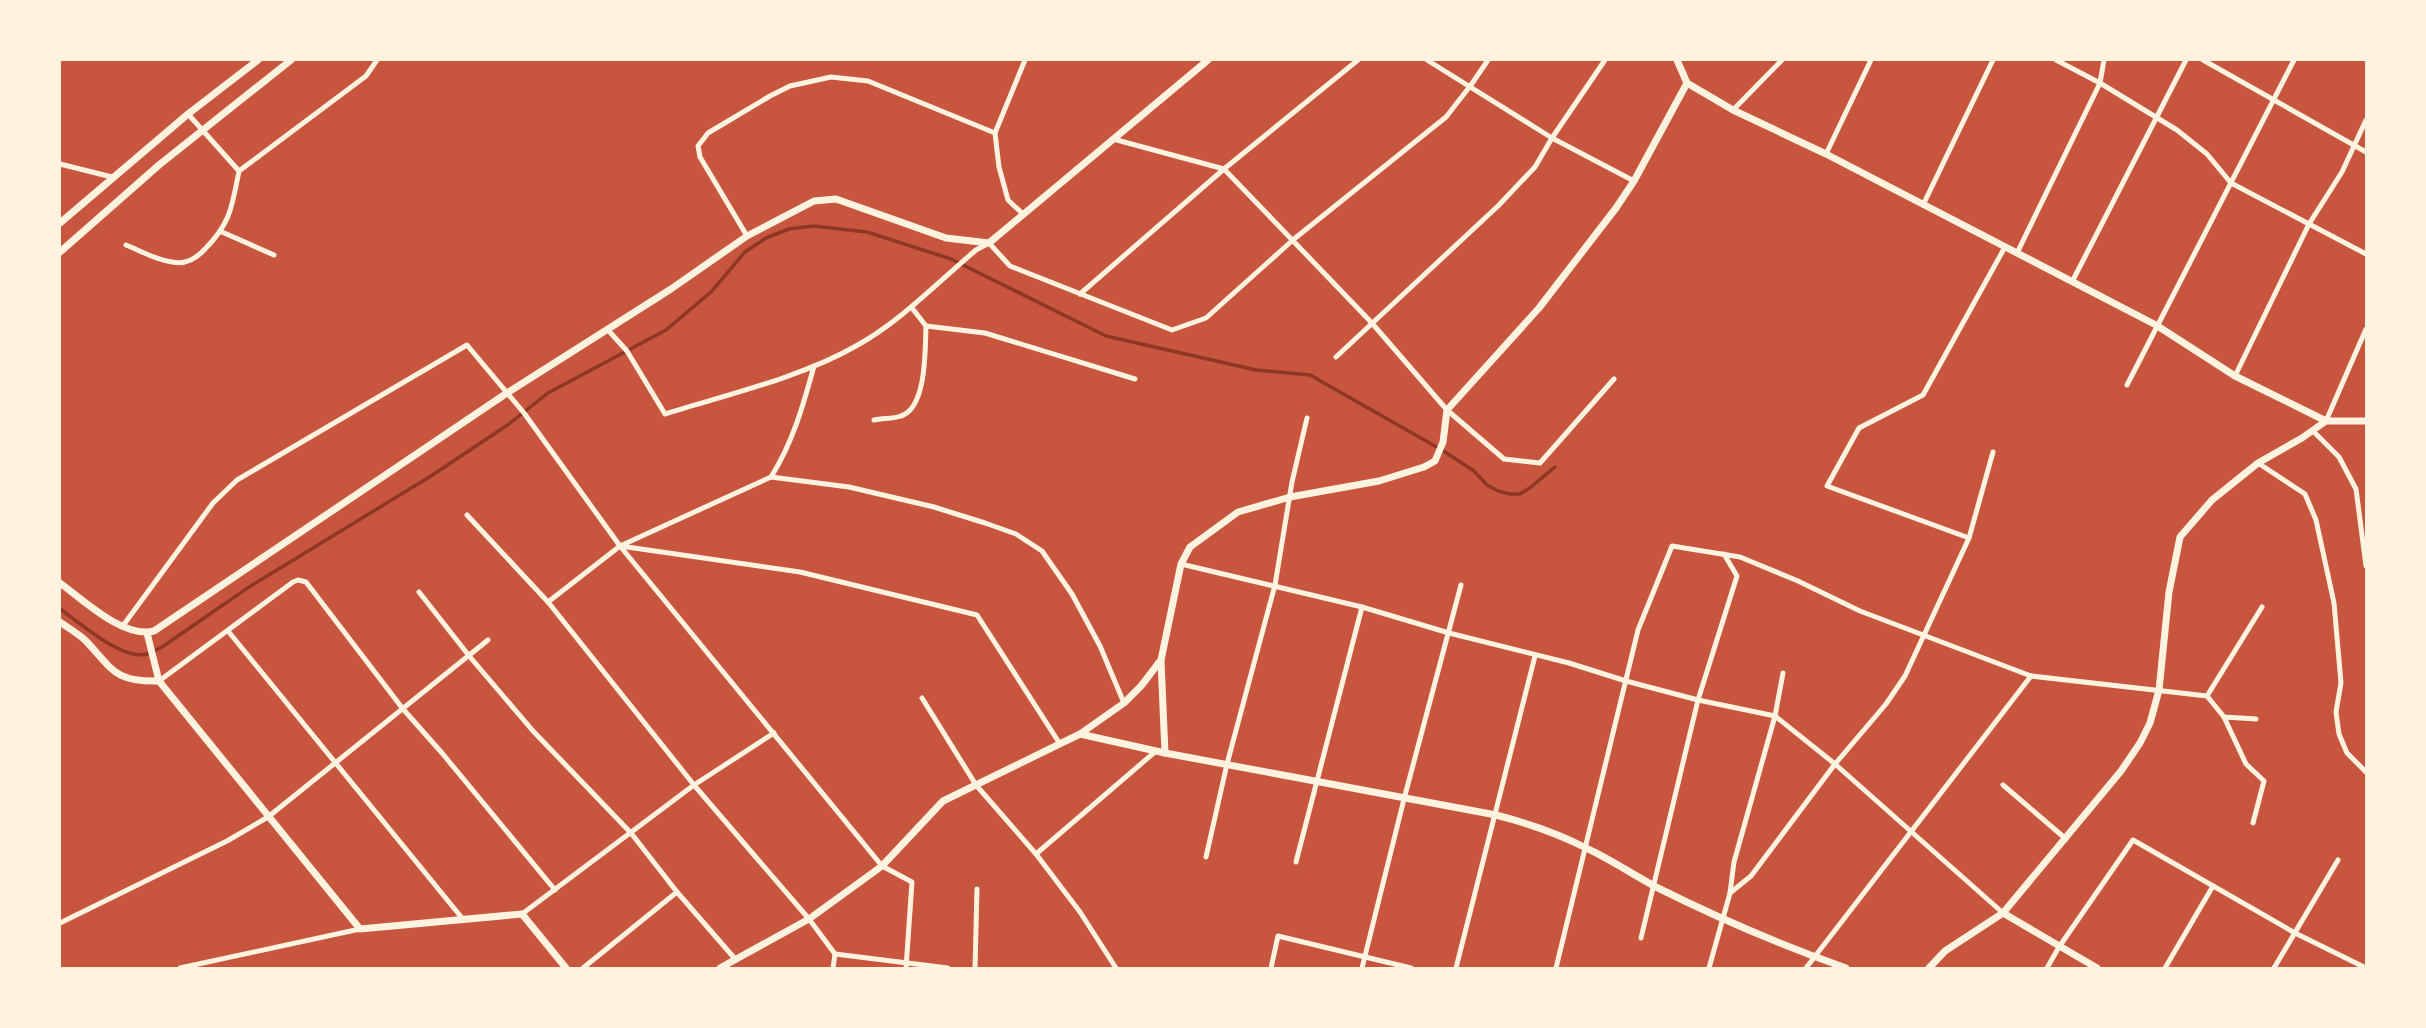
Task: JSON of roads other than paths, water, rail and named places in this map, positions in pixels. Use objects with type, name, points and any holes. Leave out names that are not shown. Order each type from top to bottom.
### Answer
[{"type":"street","points":[[60,223],[188,114],[258,60]]},
{"type":"street","points":[[60,251],[202,130],[291,60]]},
{"type":"street","points":[[126,245],[174,263],[195,260],[222,232],[231,209],[239,171],[366,76],[377,60]]},
{"type":"street","points":[[1024,215],[1008,200],[999,167],[995,133],[1025,60]]},
{"type":"street","points":[[608,330],[627,351],[665,414],[814,366],[856,346],[912,308],[976,250],[1024,215],[1208,60]]},
{"type":"street","points":[[1080,294],[1224,169],[1358,60]]},
{"type":"street","points":[[1427,60],[1552,138],[1634,181]]},
{"type":"street","points":[[60,583],[122,626],[139,633],[154,631],[507,393],[608,330],[747,236],[814,201],[836,200],[946,238],[989,243],[1010,266],[1172,330],[1206,318],[1294,239],[1446,117],[1488,60]]},
{"type":"street","points":[[1336,357],[1518,186],[1535,167],[1605,60]]},
{"type":"street","points":[[1677,60],[1687,83],[1733,110],[1826,154],[2156,325],[2235,376],[2326,421],[2367,421]]},
{"type":"street","points":[[1733,110],[1780,60]]},
{"type":"street","points":[[1826,154],[1871,60]]},
{"type":"street","points":[[1923,205],[1993,60]]},
{"type":"street","points":[[2056,60],[2101,83],[2192,140],[2231,183],[2367,254]]},
{"type":"street","points":[[2017,253],[2101,83],[2104,60]]},
{"type":"street","points":[[2073,282],[2186,60]]},
{"type":"street","points":[[2203,60],[2367,152]]},
{"type":"street","points":[[2127,385],[2294,60]]},
{"type":"street","points":[[747,236],[699,158],[698,146],[708,133],[790,86],[831,77],[868,81],[995,133]]},
{"type":"street","points":[[1161,752],[1161,660],[1181,564],[1190,547],[1238,512],[1290,497],[1379,481],[1435,461],[1443,442],[1447,410],[1539,308],[1616,208],[1634,181],[1687,83]]},
{"type":"street","points":[[188,114],[239,171]]},
{"type":"street","points":[[2235,376],[2309,224],[2342,172],[2367,120]]},
{"type":"street","points":[[1113,139],[1224,169],[1371,322],[1447,410],[1504,459],[1539,463],[1614,379]]},
{"type":"street","points":[[60,164],[112,177]]},
{"type":"street","points":[[222,232],[274,256]]},
{"type":"street","points":[[1969,538],[1827,486],[1859,428],[1923,395],[2005,247]]},
{"type":"street","points":[[874,419],[903,416],[916,405],[923,374],[926,326],[912,308]]},
{"type":"street","points":[[926,326],[985,333],[1135,379]]},
{"type":"street","points":[[1929,968],[1945,951],[2003,913],[2121,771],[2150,723],[2159,690],[2169,592],[2180,537],[2212,500],[2258,463],[2326,421],[2367,329]]},
{"type":"street","points":[[122,626],[213,503],[237,480],[467,345],[507,393],[620,546],[882,866],[912,882],[906,966]]},
{"type":"street","points":[[771,477],[785,455],[799,421],[814,366]]},
{"type":"street","points":[[1206,857],[1227,764],[1275,585],[1307,418]]},
{"type":"street","points":[[2313,431],[2339,457],[2356,489],[2367,566]]},
{"type":"street","points":[[1730,893],[1751,876],[1835,764],[1886,704],[1905,677],[1969,538],[1993,452]]},
{"type":"street","points":[[2258,463],[2305,494],[2316,520],[2334,603],[2341,683],[2336,712],[2339,734],[2347,753],[2367,772]]},
{"type":"street","points":[[548,601],[620,546],[771,477],[861,490],[934,507],[1016,534],[1042,551],[1072,594],[1100,646],[1124,703]]},
{"type":"street","points":[[2356,489],[2367,490]]},
{"type":"street","points":[[467,515],[548,601],[694,785],[809,919],[835,954],[906,966],[948,968]]},
{"type":"street","points":[[620,546],[800,572],[977,615],[1060,745]]},
{"type":"street","points":[[1556,968],[1638,630],[1672,546],[1740,557],[1860,611],[2031,676],[2207,696],[2224,717],[2246,764],[2264,781],[2253,823]]},
{"type":"street","points":[[1641,938],[1698,700],[1737,576],[1724,554]]},
{"type":"street","points":[[1181,564],[1362,607],[1449,634],[1580,666],[1698,700],[1775,716],[1835,764],[2003,913],[2097,968]]},
{"type":"street","points":[[60,622],[85,639],[105,664],[123,679],[159,681],[293,582],[306,582],[403,709],[555,890]]},
{"type":"street","points":[[1362,968],[1461,585]]},
{"type":"street","points":[[419,592],[533,731],[631,833],[677,892],[736,960]]},
{"type":"street","points":[[1297,862],[1315,781],[1362,607]]},
{"type":"street","points":[[2207,696],[2262,607]]},
{"type":"street","points":[[228,631],[462,918]]},
{"type":"street","points":[[147,633],[159,681],[360,929]]},
{"type":"street","points":[[60,923],[228,841],[268,817],[488,640]]},
{"type":"street","points":[[1456,968],[1535,656]]},
{"type":"street","points":[[720,968],[809,919],[882,866],[943,801],[1080,734],[1124,703],[1141,687],[1161,660]]},
{"type":"street","points":[[1709,968],[1724,920],[1734,862],[1775,716],[1783,673]]},
{"type":"street","points":[[1806,968],[2031,676]]},
{"type":"street","points":[[922,698],[976,785],[1036,854],[1080,912],[1116,968]]},
{"type":"street","points":[[2224,717],[2256,719]]},
{"type":"street","points":[[180,968],[360,929],[522,914],[694,785],[774,733]]},
{"type":"street","points":[[1080,734],[1161,752],[1496,815],[1542,828],[1724,920],[1846,968]]},
{"type":"street","points":[[1036,854],[1161,752]]},
{"type":"street","points":[[2003,785],[2066,839]]},
{"type":"street","points":[[2047,968],[2133,839],[2295,933],[2366,968]]},
{"type":"street","points":[[2274,968],[2338,860]]},
{"type":"street","points":[[2165,968],[2213,886]]},
{"type":"street","points":[[975,968],[977,889]]},
{"type":"street","points":[[583,968],[677,892]]},
{"type":"street","points":[[522,914],[566,968]]},
{"type":"street","points":[[1271,968],[1278,936],[1411,968]]},
{"type":"street","points":[[833,968],[835,954]]},
{"type":"waterway","points":[[60,609],[113,646],[137,655],[153,652],[249,587],[431,476],[509,424],[548,393],[666,330],[711,292],[745,252],[766,238],[789,229],[813,226],[867,232],[951,259],[1106,336],[1256,370],[1310,375],[1442,450],[1498,491],[1520,494],[1555,467]]}]
